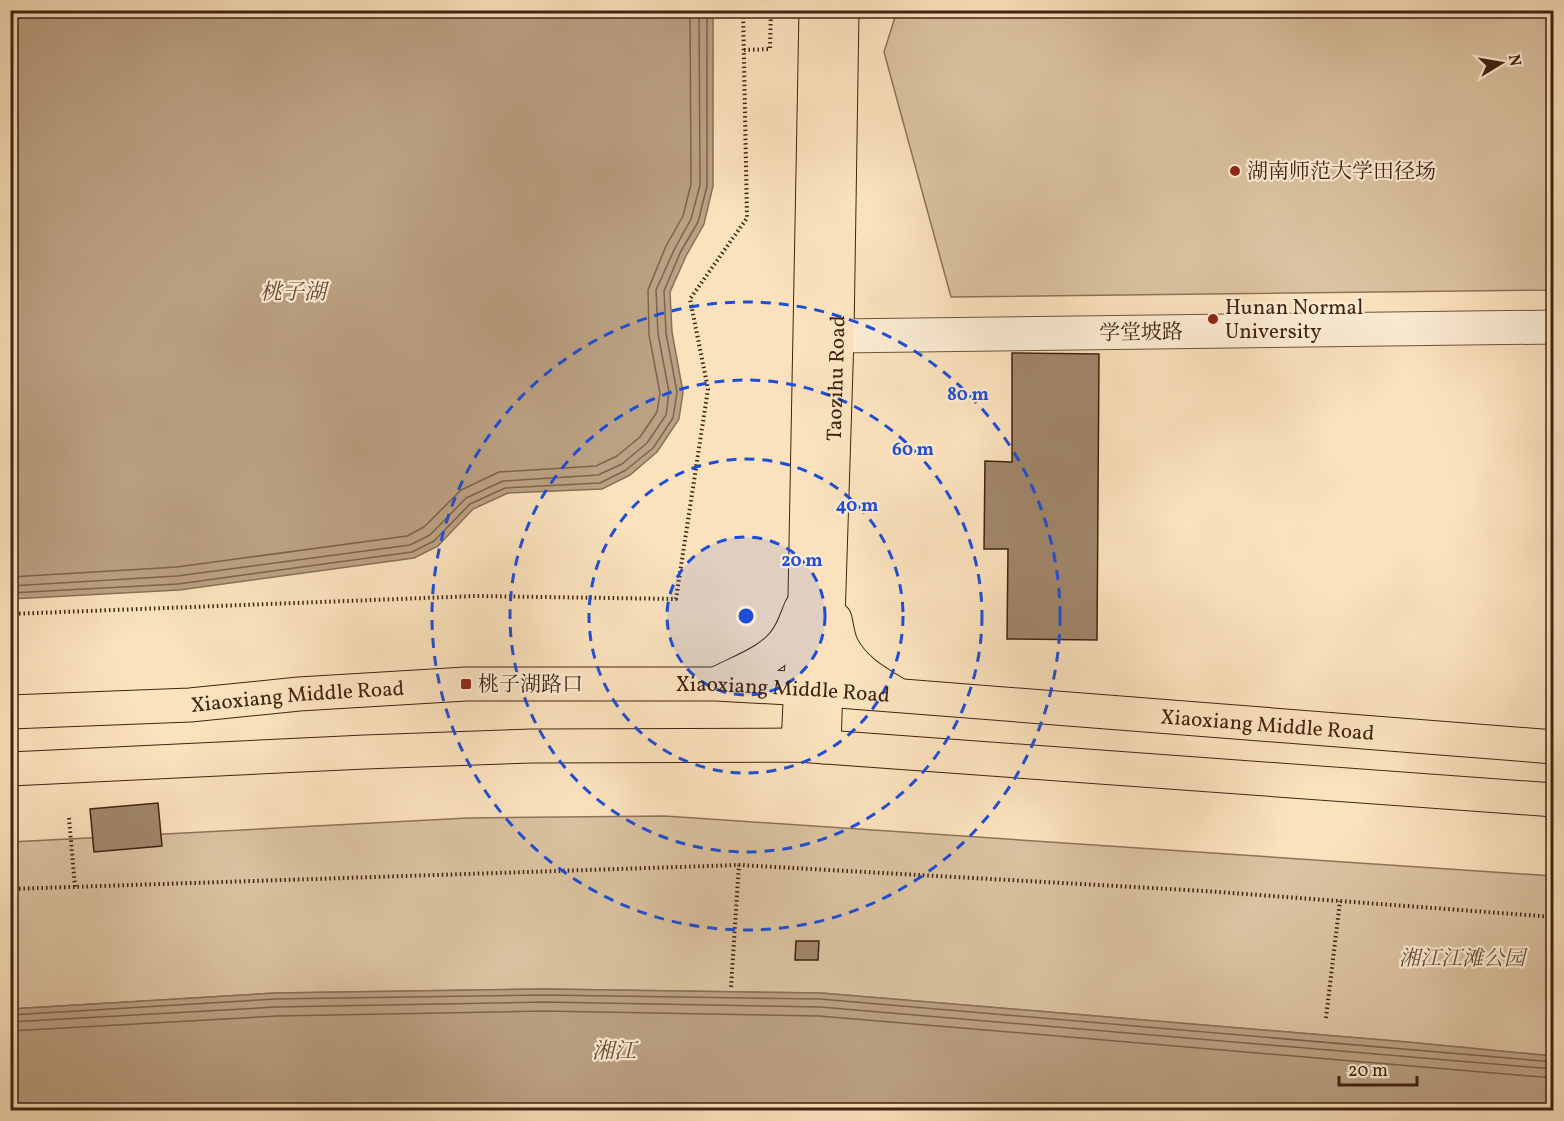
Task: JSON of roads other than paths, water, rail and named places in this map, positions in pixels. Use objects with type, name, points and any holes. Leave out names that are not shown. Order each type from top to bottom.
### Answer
[{"type":"main road","name":"Taozihu Road","points":[[811,746],[817,599],[816,10]]},
{"type":"main road","name":"Taozihu Road","points":[[817,599],[837,336],[842,10]]},
{"type":"main road","points":[[716,684],[775,652],[817,599],[852,662],[869,677],[900,696]]},
{"type":"main road","name":"Xiaoxiang Middle Road","points":[[10,712],[190,705],[299,694],[466,684],[716,684],[900,696],[1554,747]]},
{"type":"main road","points":[[10,769],[532,746],[811,746],[1554,800]]},
{"type":"street","name":"学堂坡路","points":[[837,336],[1554,327]]},
{"type":"water","name":"桃子湖","points":[[11,10],[713,11],[713,186],[704,224],[670,292],[672,332],[683,392],[679,419],[657,452],[630,475],[602,489],[508,493],[473,509],[438,546],[414,558],[179,590],[11,599]]},
{"type":"water","name":"湘江","points":[[544,989],[821,993],[1553,1056],[1553,1110],[11,1110],[11,1009],[276,993]]},
{"type":"place","name":"湖南师范大学田径场","points":[[1235,171]]},
{"type":"place","name":"Hunan Normal University","points":[[1213,319]]},
{"type":"place","name":"桃子湖路口","points":[[466,684]]},
{"type":"park label","name":"湘江江滩公园","points":[[1462,958]]}]
